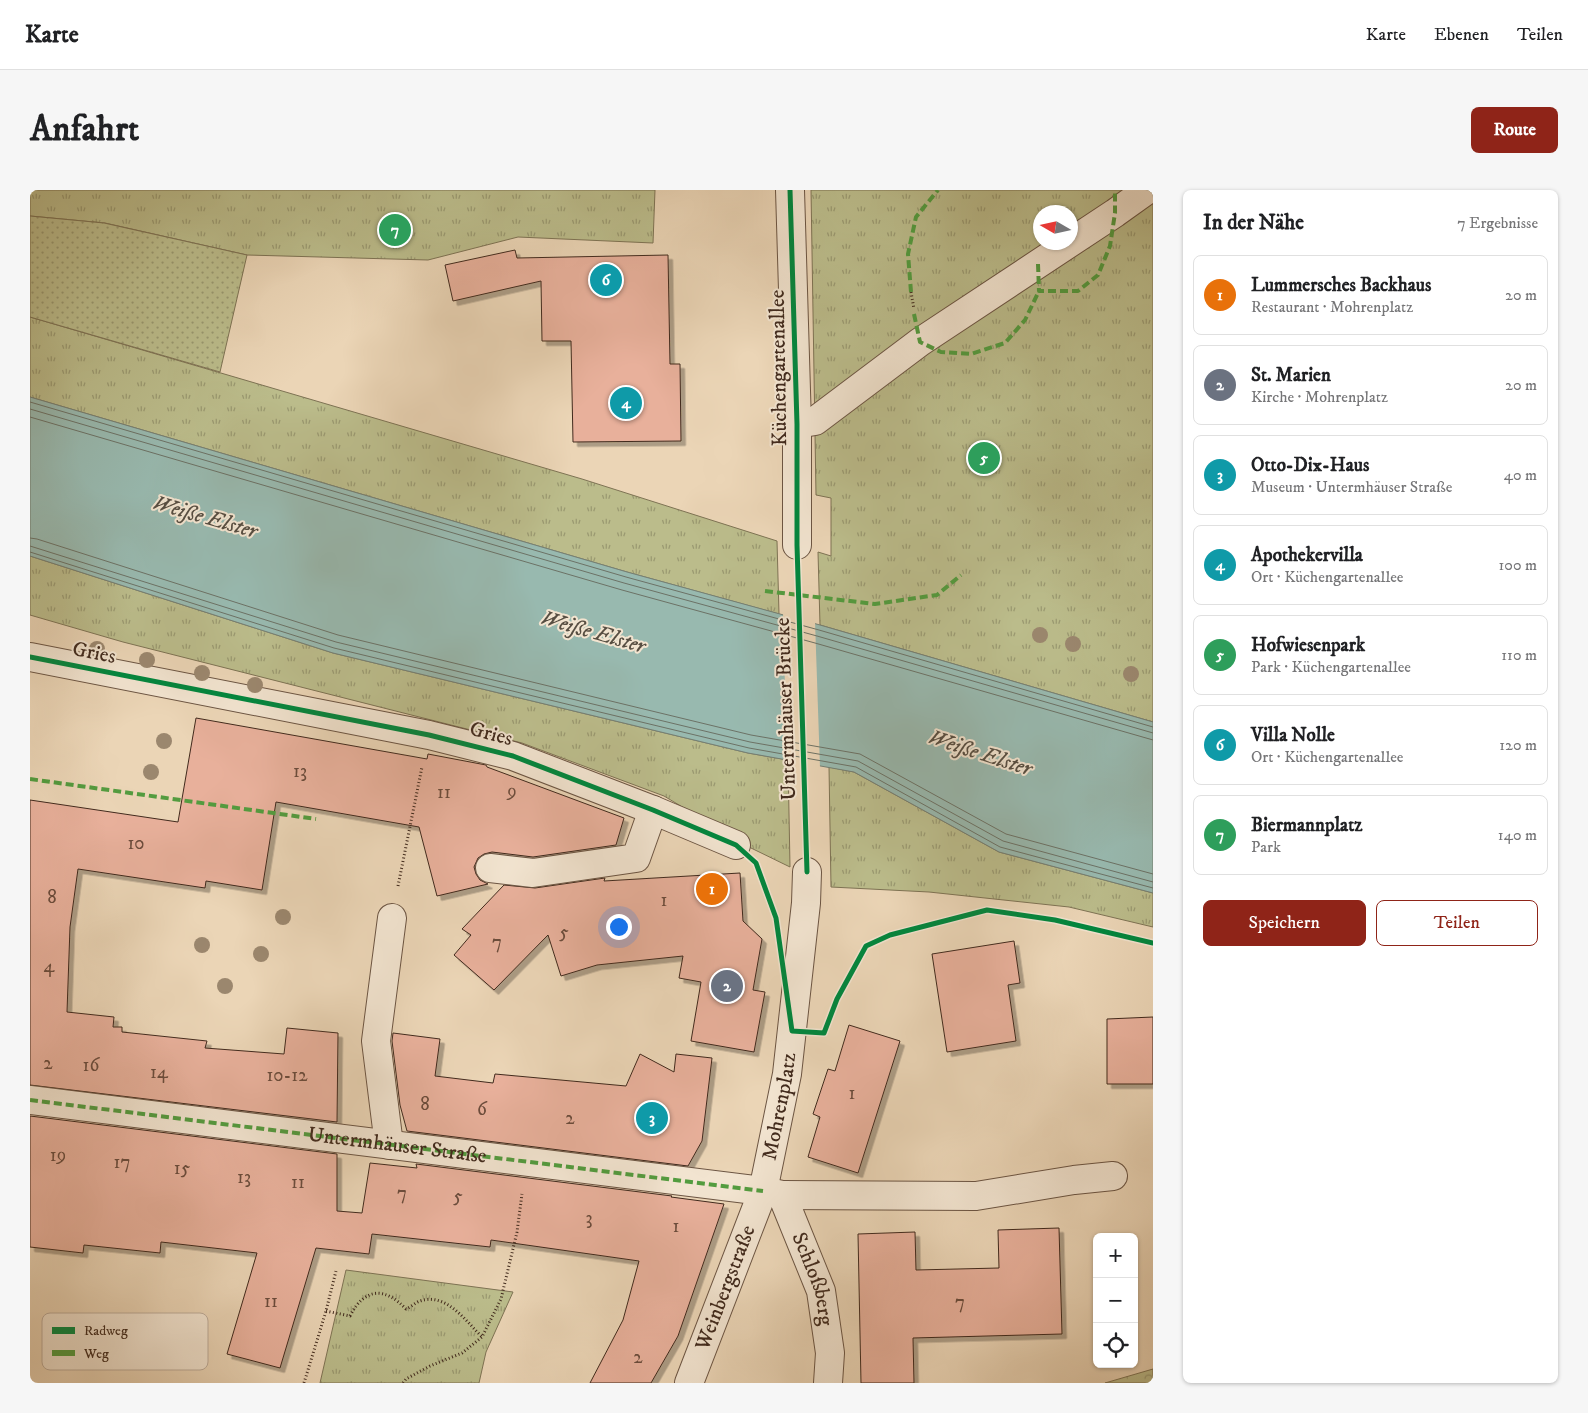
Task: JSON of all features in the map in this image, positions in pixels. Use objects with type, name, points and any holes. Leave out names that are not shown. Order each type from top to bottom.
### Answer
[{"type":"street","name":"Küchengartenallee","points":[[790,190],[797,424],[797,545]]},
{"type":"street","points":[[797,424],[815,421],[920,342],[1116,214],[1148,190]]},
{"type":"street","name":"Gries","points":[[30,657],[429,735],[514,756],[653,810],[736,845]]},
{"type":"street","points":[[490,868],[533,873],[636,858],[653,810]]},
{"type":"street","name":"Mohrenplatz","points":[[773,1193],[806,903],[807,872]]},
{"type":"street","points":[[389,1146],[376,1041],[392,918]]},
{"type":"street","name":"Untermhäuser Straße","points":[[30,1100],[773,1193],[976,1196],[1074,1180],[1113,1176]]},
{"type":"street","name":"Weinbergstraße","points":[[689,1383],[773,1193]]},
{"type":"street","name":"Schloßberg","points":[[773,1193],[821,1291],[830,1353],[828,1383]]},
{"type":"path","points":[[911,292],[914,314]]},
{"type":"path","points":[[392,918],[429,735]]},
{"type":"path","points":[[403,1383],[406,1379],[430,1366],[462,1353],[482,1337],[500,1299],[510,1263],[517,1232],[525,1161]]},
{"type":"path","points":[[304,1383],[336,1271]]},
{"type":"path","points":[[326,1311],[350,1316],[356,1304],[366,1297],[383,1293],[396,1299],[406,1309],[421,1300],[440,1300],[457,1310],[482,1337]]},
{"type":"green space","points":[[30,190],[655,190],[653,243],[518,237],[428,260],[247,255],[105,223],[30,216]]},
{"type":"green space","points":[[811,190],[1153,190],[1153,722],[820,625],[818,552],[831,556],[831,498],[816,495]]},
{"type":"green space","points":[[30,216],[104,223],[247,255],[220,372],[30,317]]},
{"type":"green space","points":[[30,317],[582,479],[777,541],[779,614],[627,572],[30,397]]},
{"type":"green space","points":[[30,556],[333,653],[748,753],[788,760],[790,867],[751,848],[664,796],[522,743],[123,642],[30,615]]},
{"type":"green space","points":[[829,767],[854,772],[999,852],[1153,893],[1153,927],[1069,907],[929,892],[831,887]]},
{"type":"green space","points":[[346,1270],[513,1292],[486,1352],[479,1383],[320,1383]]},
{"type":"green space","points":[[1153,1369],[1153,1383],[1105,1383]]},
{"type":"water","name":"Weiße Elster","points":[[30,397],[627,572],[820,625],[1153,722],[1153,893],[999,852],[854,772],[748,753],[333,653],[30,556]]},
{"type":"pier","points":[[783,613],[815,621],[820,768],[787,763]]},
{"type":"building","points":[[515,250],[517,258],[668,255],[670,364],[680,364],[681,441],[573,442],[571,341],[542,341],[541,281],[453,301],[445,265]]},
{"type":"building","points":[[196,718],[427,759],[428,754],[486,765],[487,767],[624,818],[616,845],[533,857],[492,852],[484,854],[478,858],[474,867],[480,880],[488,884],[437,896],[419,827],[276,802],[262,890],[206,881],[205,888],[78,869],[70,927],[67,1012],[114,1017],[113,1027],[122,1027],[122,1032],[207,1041],[205,1048],[284,1054],[287,1028],[338,1033],[337,1122],[30,1085],[30,800],[178,822]]},
{"type":"building","points":[[740,873],[743,921],[762,939],[753,990],[765,992],[754,1052],[691,1041],[701,982],[679,978],[683,956],[597,965],[561,976],[548,935],[494,990],[454,955],[471,935],[462,929],[504,885],[535,888],[605,878],[604,881]]},
{"type":"building","points":[[1014,941],[1020,983],[1008,985],[1016,1041],[947,1052],[932,954]]},
{"type":"building","points":[[1153,1017],[1153,1084],[1107,1084],[1107,1019]]},
{"type":"building","points":[[849,1025],[900,1041],[858,1173],[808,1157],[820,1117],[813,1114],[828,1069],[835,1071]]},
{"type":"building","points":[[393,1033],[440,1039],[435,1076],[493,1083],[495,1074],[626,1086],[640,1054],[674,1072],[676,1054],[712,1058],[702,1141],[688,1166],[407,1131],[400,1105],[392,1041]]},
{"type":"building","points":[[30,1116],[337,1154],[337,1211],[362,1213],[370,1163],[417,1168],[416,1164],[724,1204],[678,1336],[651,1383],[590,1383],[623,1320],[639,1261],[491,1240],[490,1247],[372,1234],[369,1254],[316,1248],[280,1368],[227,1354],[257,1253],[161,1242],[160,1253],[84,1245],[83,1253],[30,1247]]},
{"type":"building","points":[[1059,1228],[1062,1334],[913,1338],[914,1383],[861,1383],[858,1234],[915,1232],[916,1270],[999,1268],[998,1230]]},
{"type":"marked path","points":[[911,292],[908,254],[916,217],[938,190]]},
{"type":"marked path","points":[[1038,264],[1039,291],[1078,291],[1098,275],[1110,246],[1115,213],[1115,190]]},
{"type":"marked path","points":[[914,314],[920,342],[941,352],[971,354],[1005,343],[1025,320],[1039,291]]},
{"type":"marked path","points":[[765,591],[875,604],[937,595],[961,575]]},
{"type":"marked path","points":[[30,779],[316,819]]},
{"type":"marked path","points":[[30,1100],[763,1191]]},
{"type":"cycle path","name":"Untermhäuser Brücke","points":[[790,190],[797,424],[797,545],[807,872]]},
{"type":"cycle path","points":[[30,657],[429,735],[513,756],[653,810],[736,845],[756,863],[776,918],[792,1031],[824,1033],[837,999],[866,946],[890,935],[987,910],[1055,920],[1153,943]]},
{"type":"place","name":"Biermannplatz","points":[[395,230]]},
{"type":"place","name":"Villa Nolle","points":[[606,280]]},
{"type":"place","name":"Apothekervilla","points":[[626,403]]},
{"type":"place","name":"Hofwiesenpark","points":[[984,458]]},
{"type":"place","name":"Lummersches Backhaus","points":[[712,889]]},
{"type":"place","name":"St. Marien","points":[[727,986]]},
{"type":"place","name":"Otto-Dix-Haus","points":[[652,1118]]}]
